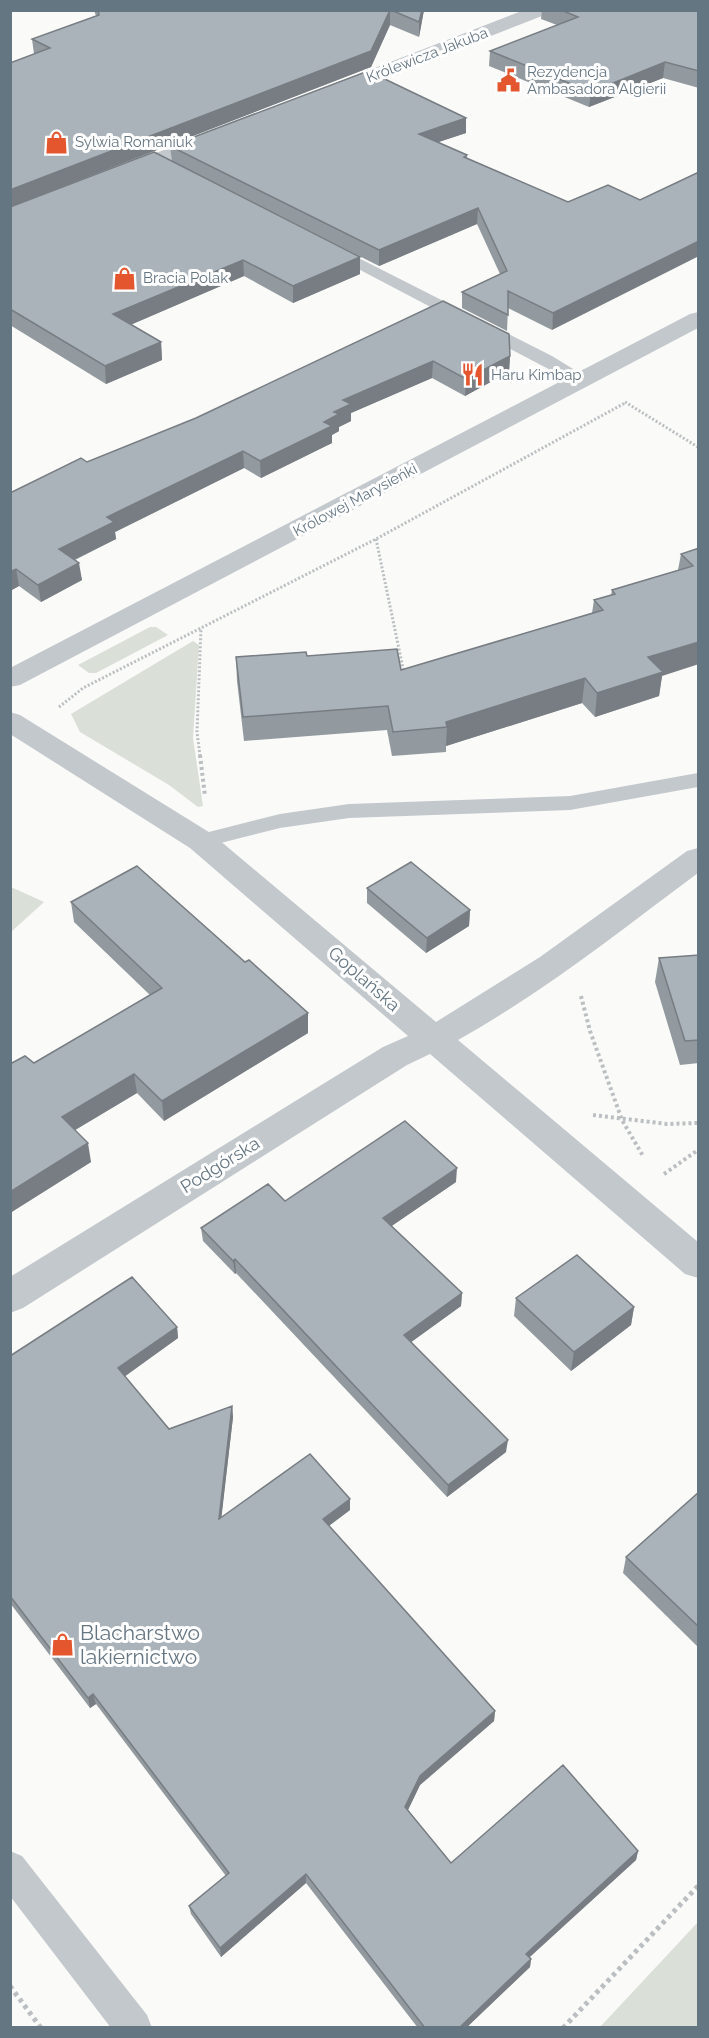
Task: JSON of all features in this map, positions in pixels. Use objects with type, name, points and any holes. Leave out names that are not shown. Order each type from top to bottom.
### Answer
[{"type":"street","name":"Królewicza Jakuba","points":[[314,98],[541,10]]},
{"type":"street","points":[[102,180],[229,131]]},
{"type":"street","name":"Królowej Marysieńki","points":[[10,679],[699,319]]},
{"type":"street","name":"Goplańska","points":[[18,725],[201,841],[699,1263]]},
{"type":"street","name":"Podgórska","points":[[10,1297],[395,1056],[433,1039],[489,1008],[699,858]]},
{"type":"lane","points":[[155,160],[175,170]]},
{"type":"lane","points":[[319,243],[546,358],[583,380]]},
{"type":"lane","points":[[201,841],[280,820],[349,811],[570,803],[699,780]]},
{"type":"lane","points":[[10,1868],[134,2028]]},
{"type":"path","points":[[583,380],[625,402],[699,447]]},
{"type":"path","points":[[18,725],[84,688],[376,539],[625,402]]},
{"type":"path","points":[[376,539],[404,674]]},
{"type":"path","points":[[201,628],[197,732],[207,806]]},
{"type":"path","points":[[580,993],[590,1031],[622,1120],[646,1162]]},
{"type":"path","points":[[591,1115],[667,1124],[699,1123]]},
{"type":"path","points":[[662,1176],[699,1149]]},
{"type":"path","points":[[563,2028],[699,1886]]},
{"type":"path","points":[[10,1986],[40,2028]]},
{"type":"shaded area","points":[[150,627],[156,627],[168,635],[96,673],[89,673],[78,665]]},
{"type":"shaded area","points":[[193,641],[199,645],[193,738],[203,806],[198,807],[169,785],[80,732],[71,714]]},
{"type":"shaded area","points":[[11,887],[44,902],[11,932]]},
{"type":"shaded area","points":[[698,1922],[698,2027],[600,2027]]},
{"type":"building","points":[[98,10],[390,10],[371,51],[10,190],[10,63],[50,48],[32,39],[99,15]]},
{"type":"building","points":[[391,10],[422,10],[419,22]]},
{"type":"building","points":[[561,10],[699,10],[699,71],[665,62],[591,92],[490,51],[578,17]]},
{"type":"building","points":[[368,71],[466,118],[419,134],[467,155],[464,157],[568,202],[608,185],[640,200],[699,172],[699,241],[553,313],[508,291],[508,315],[462,292],[507,271],[478,208],[379,250],[170,146]]},
{"type":"building","points":[[154,152],[360,257],[293,286],[243,260],[113,314],[161,342],[105,366],[10,309],[10,207]]},
{"type":"building","points":[[443,301],[509,334],[510,356],[466,379],[433,361],[343,400],[351,404],[334,412],[339,414],[324,422],[332,426],[260,461],[243,451],[107,517],[114,522],[59,549],[79,563],[38,585],[16,569],[10,572],[10,493],[81,458],[87,462],[196,418]]},
{"type":"building","points":[[699,548],[699,642],[648,657],[663,672],[597,693],[585,678],[446,722],[447,727],[393,732],[388,706],[243,717],[236,657],[306,652],[307,656],[397,649],[401,670],[603,610],[594,600],[615,594],[612,590],[693,566],[681,554]]},
{"type":"building","points":[[411,862],[470,910],[427,938],[367,888]]},
{"type":"building","points":[[137,866],[245,962],[249,960],[308,1013],[162,1101],[134,1074],[62,1117],[88,1143],[10,1192],[10,1064],[25,1056],[34,1063],[162,988],[71,902]]},
{"type":"building","points":[[699,955],[699,1040],[685,1041],[659,958]]},
{"type":"building","points":[[405,1121],[457,1168],[383,1218],[462,1293],[404,1335],[508,1440],[448,1485],[235,1259],[233,1261],[201,1228],[268,1184],[285,1201]]},
{"type":"building","points":[[577,1255],[634,1307],[574,1352],[516,1298]]},
{"type":"building","points":[[132,1277],[177,1327],[118,1368],[169,1429],[232,1406],[219,1519],[310,1454],[350,1499],[323,1519],[495,1711],[420,1776],[405,1807],[451,1863],[563,1765],[638,1851],[526,1954],[531,1959],[459,2028],[425,2028],[306,1874],[220,1948],[189,1906],[229,1873],[93,1694],[88,1698],[10,1596],[10,1356]]},
{"type":"building","points":[[699,1492],[699,1627],[626,1557]]},
{"type":"place","name":"Rezydencja Ambasadora Algierii","points":[[509,81]]},
{"type":"place","name":"Sylwia Romaniuk","points":[[57,142]]},
{"type":"place","name":"Bracia Polak","points":[[125,278]]},
{"type":"place","name":"Haru Kimbap","points":[[473,375]]},
{"type":"place","name":"Blacharstwo lakiernictwo","points":[[62,1645]]}]
